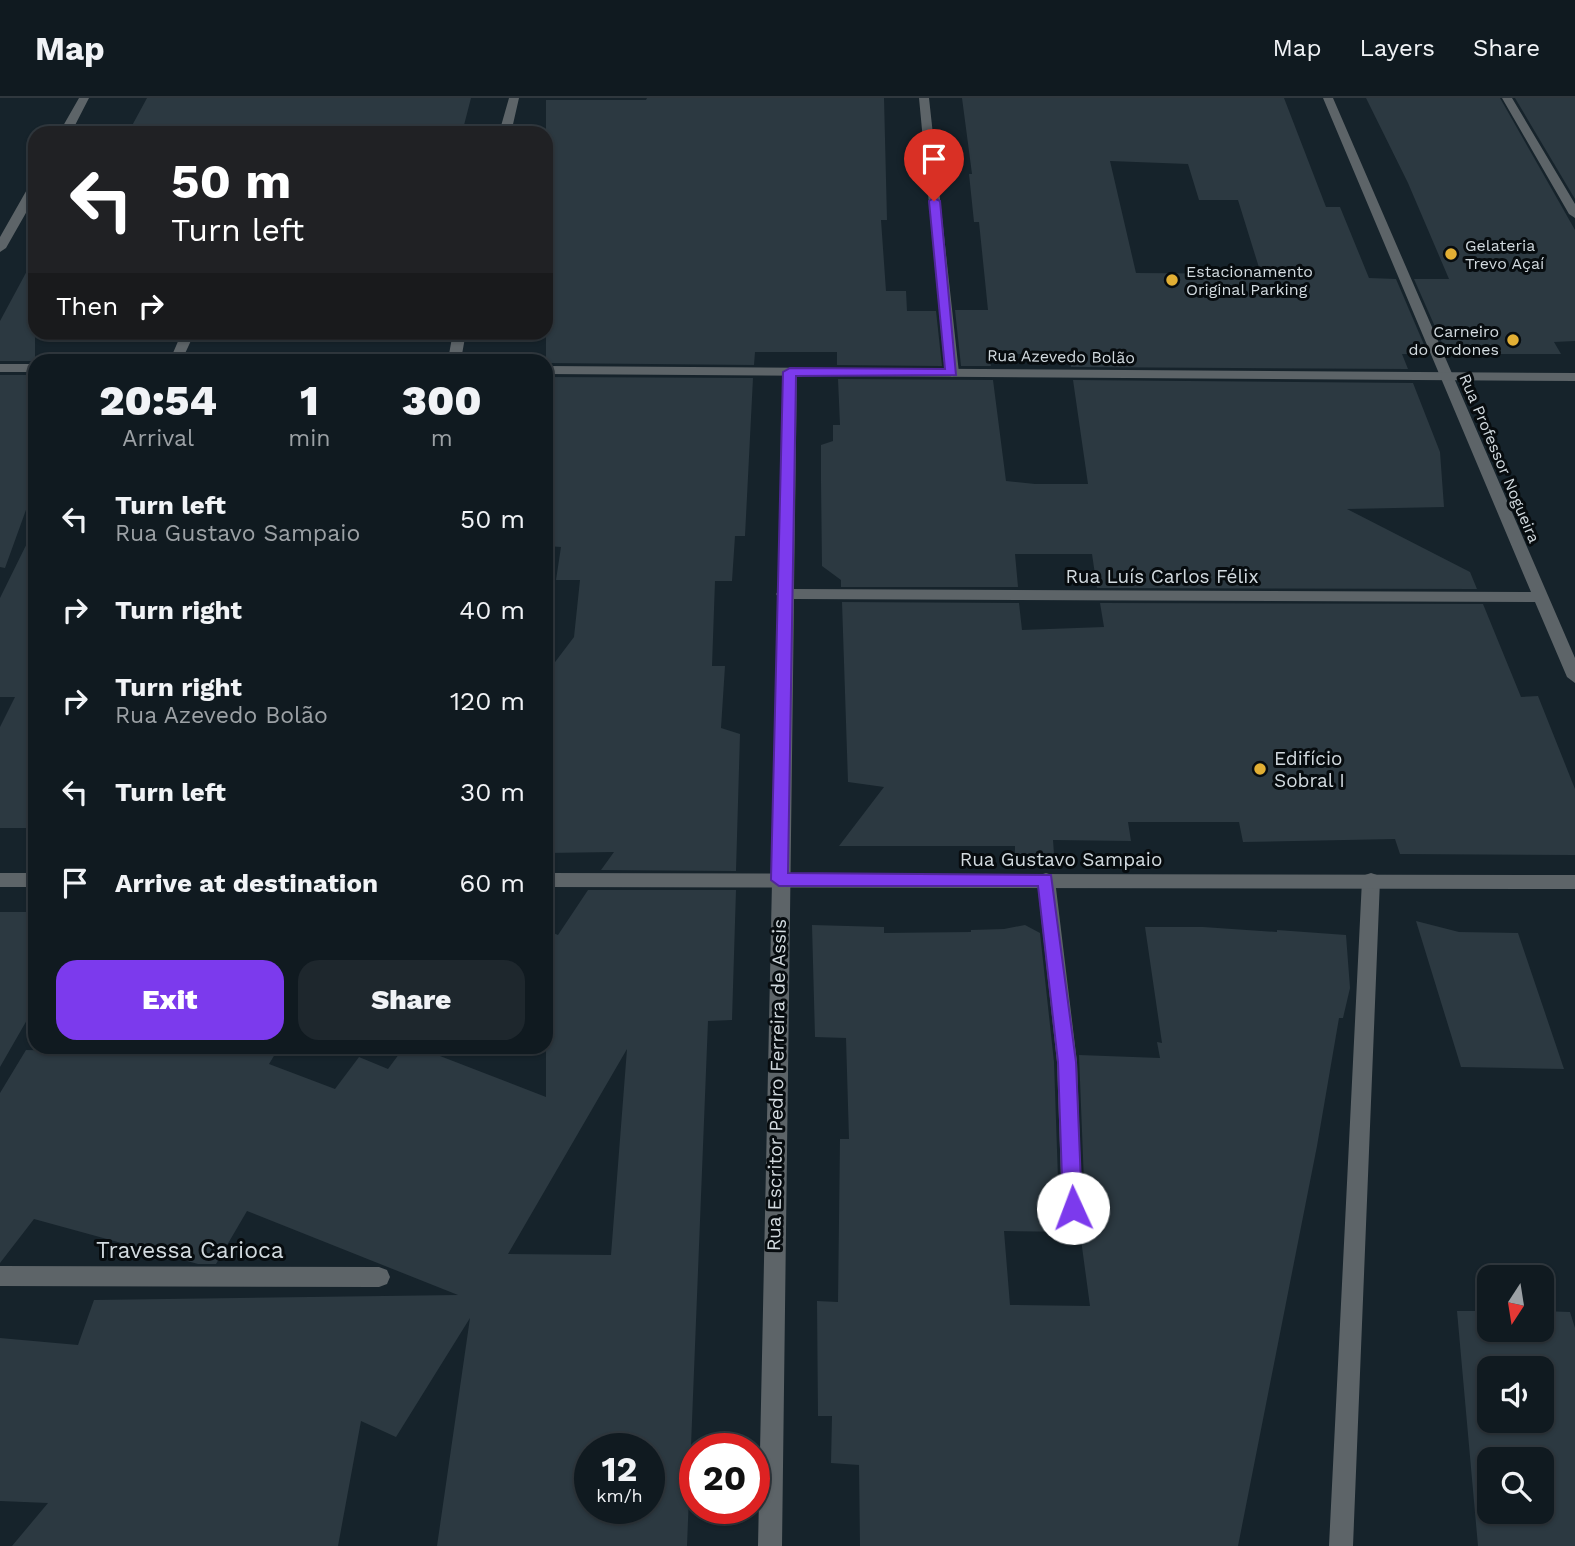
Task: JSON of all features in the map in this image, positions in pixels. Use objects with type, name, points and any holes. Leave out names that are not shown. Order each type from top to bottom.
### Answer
[{"type":"street","points":[[69,126],[84,98]]},
{"type":"street","points":[[507,126],[514,98]]},
{"type":"street","points":[[924,98],[952,373]]},
{"type":"street","name":"Rua Professor Nogueira","points":[[1328,98],[1574,671]]},
{"type":"street","points":[[1507,98],[1575,214]]},
{"type":"street","points":[[0,248],[28,198]]},
{"type":"street","points":[[0,368],[28,368]]},
{"type":"street","name":"Rua Azevedo Bolão","points":[[553,370],[1575,377]]},
{"type":"street","name":"Rua Escritor Pedro Ferreira de Assis","points":[[770,1546],[779,880],[790,372]]},
{"type":"street","name":"Rua Luís Carlos Félix","points":[[784,594],[1541,597]]},
{"type":"street","points":[[0,880],[28,880]]},
{"type":"street","name":"Rua Gustavo Sampaio","points":[[553,880],[1575,882]]},
{"type":"street","points":[[1046,880],[1067,1062],[1073,1208]]},
{"type":"street","points":[[1341,1546],[1371,880]]},
{"type":"street","name":"Travessa Carioca","points":[[0,1276],[379,1277]]},
{"type":"building","points":[[147,98],[471,98],[464,126],[132,126]]},
{"type":"building","points":[[884,98],[887,220],[881,220],[886,291],[906,291],[907,311],[936,311],[942,366],[837,365],[837,352],[755,352],[754,365],[553,363],[553,354],[546,354],[546,340],[553,340],[553,126],[546,126],[546,100]]},
{"type":"building","points":[[962,98],[1284,98],[1326,207],[1340,207],[1369,278],[1396,279],[1428,354],[1402,354],[1408,369],[1071,367],[1069,354],[989,354],[991,366],[961,366],[955,310],[988,310],[979,222],[974,222],[969,174],[972,174]],"holes":[[[1110,161],[1188,164],[1199,200],[1238,200],[1261,274],[1136,273]]]},
{"type":"building","points":[[1366,98],[1500,98],[1575,230],[1575,341],[1554,342],[1561,354],[1447,354],[1414,279],[1449,279],[1408,183]]},
{"type":"building","points":[[1515,98],[1575,98],[1575,199]]},
{"type":"building","points":[[28,269],[28,340],[35,340],[35,354],[28,354],[28,361],[0,361],[0,321]]},
{"type":"building","points":[[0,375],[28,375],[28,504],[5,568],[0,567]]},
{"type":"building","points":[[553,377],[753,378],[745,536],[735,536],[732,581],[715,581],[712,666],[725,666],[721,728],[740,734],[736,871],[601,870],[614,852],[553,853],[553,665],[574,637],[580,580],[556,580],[561,547],[553,546]]},
{"type":"building","points":[[838,379],[993,380],[1006,481],[1035,484],[1088,484],[1073,380],[1413,383],[1440,452],[1444,507],[1347,509],[1470,572],[1477,589],[1097,588],[1092,554],[1015,554],[1018,587],[841,587],[841,580],[822,566],[821,445],[833,441],[833,425],[840,425]]},
{"type":"building","points":[[28,541],[28,828],[0,828],[0,727],[15,697],[0,697],[0,598]]},
{"type":"building","points":[[842,602],[1019,603],[1022,630],[1104,627],[1100,603],[1483,604],[1521,697],[1538,696],[1575,789],[1575,855],[1400,854],[1395,839],[1243,842],[1239,822],[1128,822],[1131,841],[1053,840],[1054,854],[1015,854],[1015,846],[839,846],[884,787],[848,782]]},
{"type":"building","points":[[588,890],[736,890],[732,1020],[708,1021],[692,1433],[679,1433],[679,1524],[688,1524],[687,1546],[437,1546],[470,1318],[396,1437],[361,1421],[338,1546],[12,1546],[48,1503],[0,1501],[0,1338],[78,1345],[94,1300],[458,1295],[247,1211],[216,1264],[198,1264],[34,1219],[0,1263],[0,1093],[26,1050],[28,1054],[275,1054],[269,1064],[335,1089],[359,1057],[388,1069],[399,1054],[441,1054],[440,1056],[546,1097],[546,1054],[553,1054],[553,933],[558,935]],"holes":[[[627,1049],[611,1255],[508,1254]]]},
{"type":"building","points":[[0,912],[28,912],[28,1018],[0,1067]]},
{"type":"building","points":[[1416,921],[1459,932],[1518,933],[1564,1069],[1461,1067]]},
{"type":"building","points":[[812,925],[884,927],[884,933],[971,932],[1025,925],[1040,933],[1054,1062],[1059,1208],[1063,1216],[1071,1220],[1080,1218],[1085,1208],[1079,1055],[1160,1058],[1157,1042],[1162,1043],[1145,927],[1203,927],[1346,935],[1350,988],[1343,1018],[1339,1018],[1317,1146],[1238,1546],[860,1546],[859,1465],[831,1463],[832,1416],[818,1416],[817,1301],[838,1302],[840,1139],[849,1139],[846,1038],[815,1037]],"holes":[[[1004,1231],[1080,1232],[1090,1306],[1010,1305]]]},
{"type":"building","points":[[1457,1311],[1477,1311],[1477,1342],[1554,1342],[1554,1311],[1570,1312],[1575,1328],[1575,1546],[1478,1546]]},
{"type":"place","name":"Gelateria Trevo Açaí","points":[[1451,254]]},
{"type":"place","name":"Estacionamento Original Parking","points":[[1172,280]]},
{"type":"place","name":"Carneiro do Ordones","points":[[1513,340]]},
{"type":"place","name":"Edifício Sobral I","points":[[1260,769]]},
{"type":"route","points":[[934,201],[952,373],[790,372],[779,880],[1046,880],[1067,1062],[1073,1208]]}]
